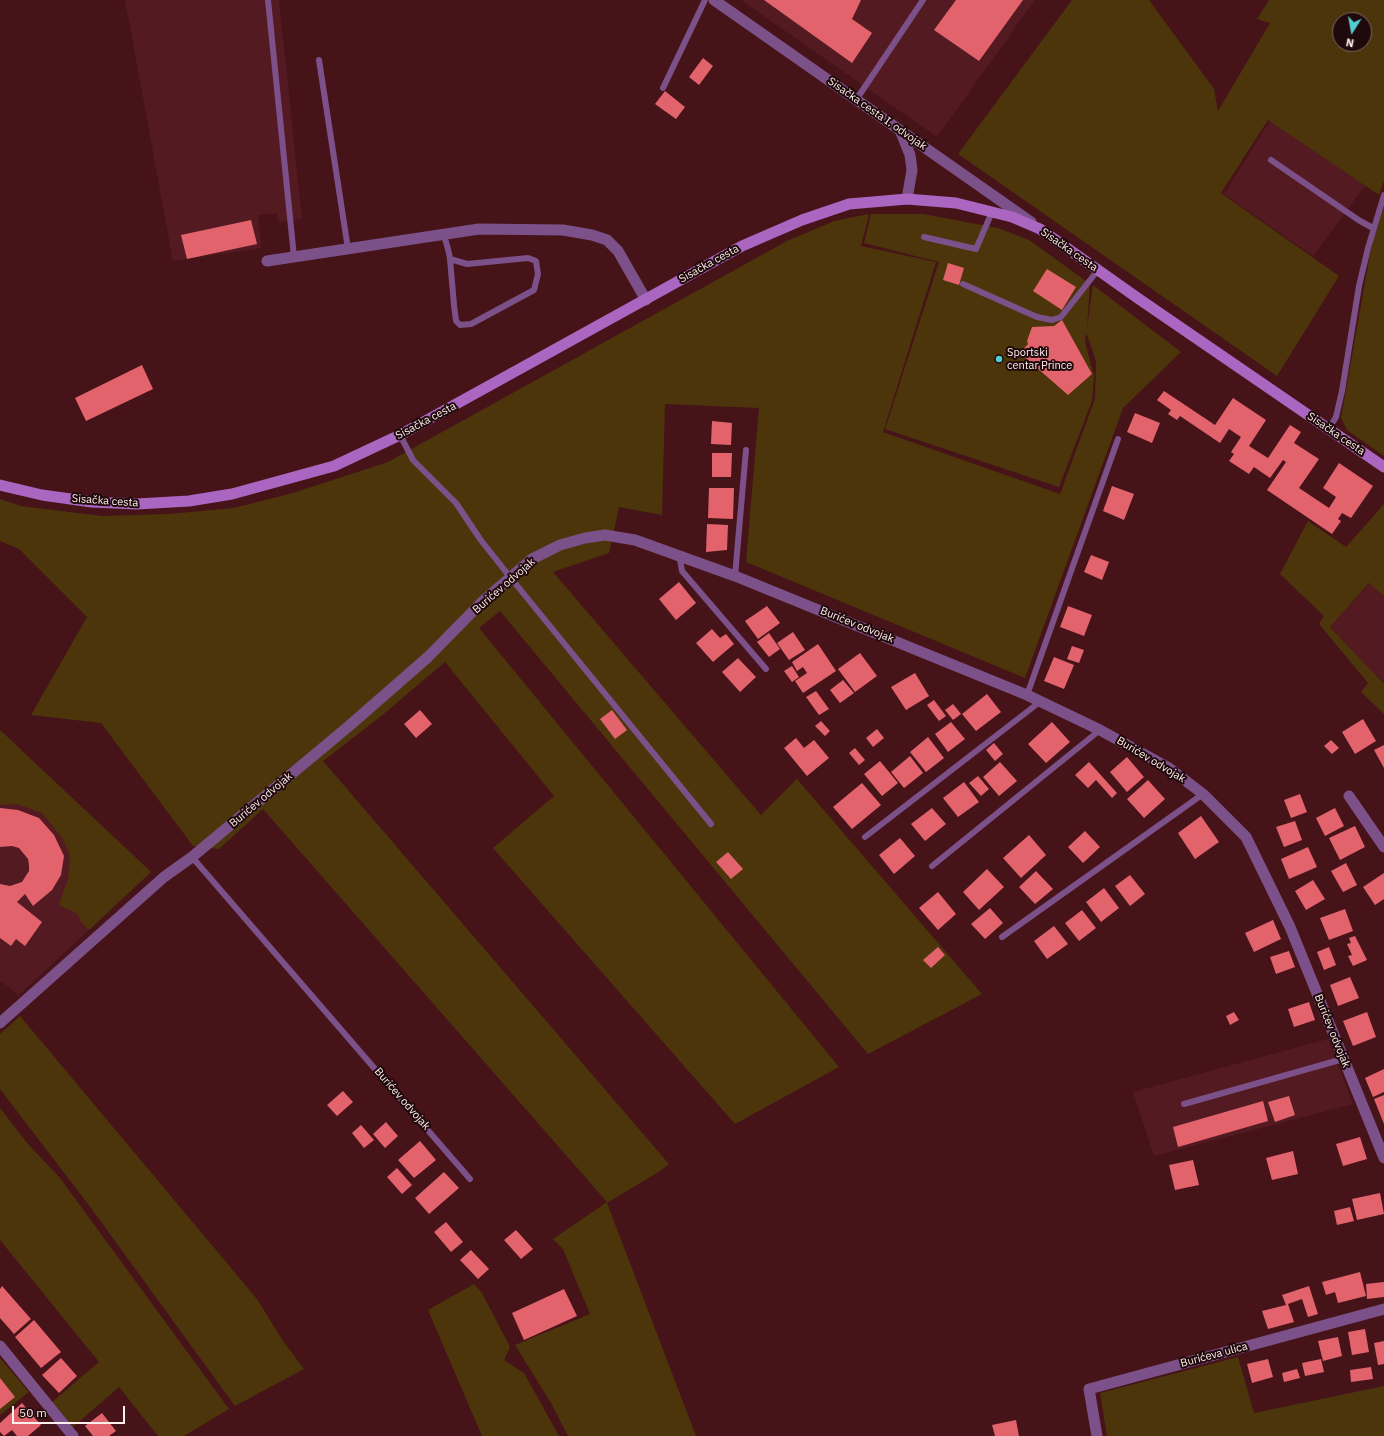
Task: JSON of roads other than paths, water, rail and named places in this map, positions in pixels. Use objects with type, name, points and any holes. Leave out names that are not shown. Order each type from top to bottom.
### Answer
[{"type":"main road","name":"Sisačka cesta","points":[[0,485],[42,495],[92,502],[137,504],[188,501],[232,494],[334,466],[400,435],[742,246],[802,220],[849,204],[907,199],[949,202],[1012,217],[1040,229],[1328,430],[1384,467]]},
{"type":"street","name":"Sisačka cesta I. odvojak","points":[[714,0],[1040,229]]},
{"type":"street","points":[[899,130],[910,155],[912,170],[907,199]]},
{"type":"street","points":[[267,261],[479,229],[563,230],[592,234],[607,240],[618,251],[646,300]]},
{"type":"street","name":"Burićev odvojak","points":[[1,1022],[164,877],[192,857],[349,726],[428,657],[482,602],[532,559],[560,546],[585,538],[605,535],[636,540],[679,554],[1027,695],[1100,730],[1169,768],[1203,794],[1246,837],[1290,927],[1384,1158]]},
{"type":"street","points":[[1349,796],[1384,847]]},
{"type":"street","name":"Burićeva ulica","points":[[1096,1436],[1089,1389],[1384,1309]]},
{"type":"street","points":[[0,1346],[73,1436]]},
{"type":"lane","points":[[268,0],[294,256]]},
{"type":"lane","points":[[663,88],[705,0]]},
{"type":"lane","points":[[856,100],[923,0]]},
{"type":"lane","points":[[319,60],[348,249]]},
{"type":"lane","points":[[1271,160],[1360,221],[1373,228]]},
{"type":"lane","points":[[1328,430],[1336,417],[1342,391],[1359,286],[1373,228],[1384,195]]},
{"type":"lane","points":[[924,237],[976,249],[992,212]]},
{"type":"lane","points":[[444,235],[450,259],[456,321],[460,325],[471,324],[534,290],[538,274],[536,261],[528,258],[467,264],[450,259]]},
{"type":"lane","points":[[963,284],[1037,317],[1052,320],[1061,317],[1098,270]]},
{"type":"lane","points":[[400,435],[413,460],[456,503],[480,539],[510,577],[711,824]]},
{"type":"lane","points":[[1027,695],[1118,440]]},
{"type":"lane","points":[[735,576],[746,450]]},
{"type":"lane","points":[[679,554],[682,571],[766,669]]},
{"type":"lane","points":[[865,837],[1040,701]]},
{"type":"lane","points":[[932,866],[1100,730]]},
{"type":"lane","points":[[1002,937],[1203,794]]},
{"type":"lane","name":"Burićev odvojak","points":[[192,857],[470,1179]]},
{"type":"lane","points":[[1184,1104],[1344,1059]]},
{"type":"place","name":"Sportski centar Prince","points":[[999,359]]}]
